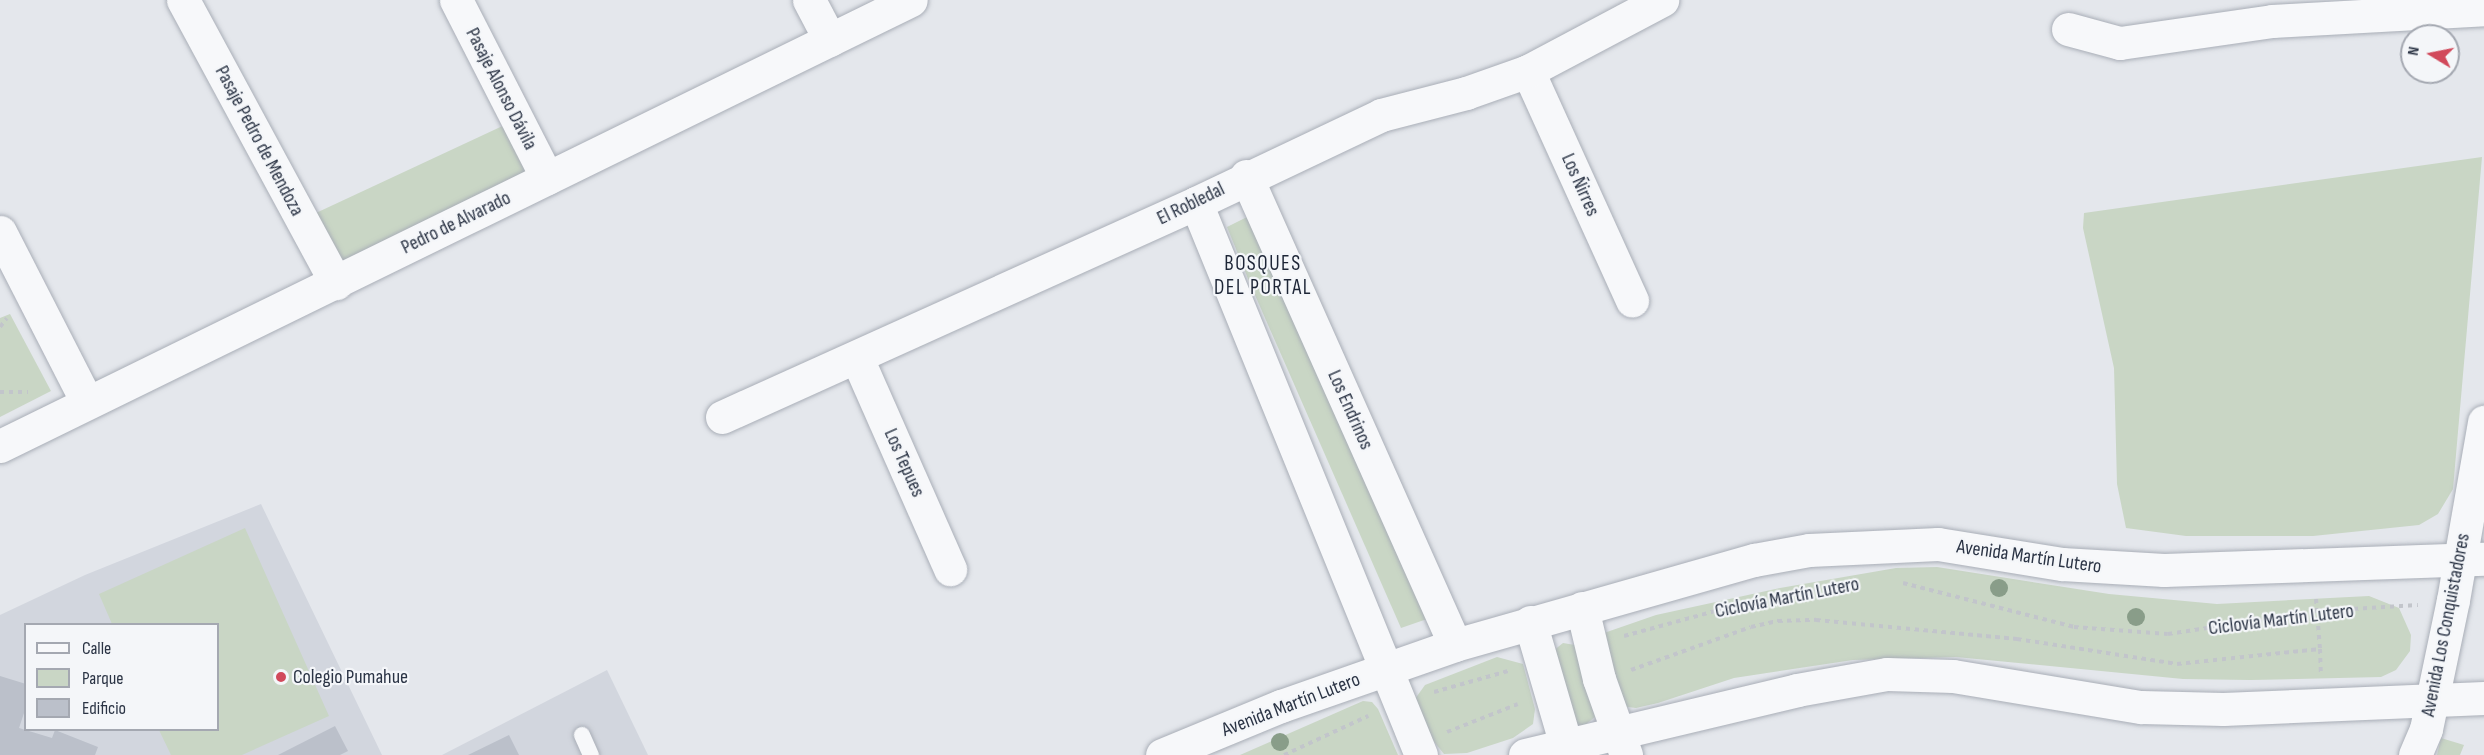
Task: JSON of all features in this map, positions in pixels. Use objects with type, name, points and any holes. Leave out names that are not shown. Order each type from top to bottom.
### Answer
[{"type":"street","name":"Pasaje Pedro de Mendoza","points":[[183,0],[336,283]]},
{"type":"street","name":"Pasaje Alonso Dávila","points":[[456,0],[547,178]]},
{"type":"street","points":[[809,0],[830,40]]},
{"type":"street","name":"Pedro de Alvarado","points":[[0,446],[911,0]]},
{"type":"street","name":"El Robledal","points":[[722,417],[1196,203],[1246,176],[1381,115],[1466,93],[1528,71],[1662,0]]},
{"type":"street","points":[[2068,29],[2120,43],[2272,21],[2484,9]]},
{"type":"street","name":"Los Ñirres","points":[[1528,71],[1632,300]]},
{"type":"street","name":"Los Endrinos","points":[[1246,176],[1455,645]]},
{"type":"street","points":[[1196,203],[1386,669]]},
{"type":"street","points":[[0,232],[87,402]]},
{"type":"street","name":"Los Tepues","points":[[857,358],[950,568]]},
{"type":"street","name":"Avenida Los Conquistadores","points":[[2415,755],[2426,729],[2453,600],[2472,560],[2484,422]]},
{"type":"street","name":"Avenida Martín Lutero","points":[[1162,755],[1281,706],[1455,645],[1754,560],[1809,550],[1938,544],[2062,564],[2133,569],[2472,560]]},
{"type":"street","points":[[1582,608],[1590,646],[1620,743]]},
{"type":"street","points":[[1530,622],[1566,749]]},
{"type":"street","name":"Avenida Martín Lutero","points":[[1386,669],[1421,755]]},
{"type":"street","points":[[1525,755],[1620,743],[1846,679],[1887,674],[1953,676],[2140,707],[2223,709],[2484,698]]},
{"type":"lane","points":[[582,735],[591,755]]},
{"type":"path","points":[[2312,564],[2320,649]]},
{"type":"path","name":"Ciclovía Martín Lutero","points":[[1895,582],[1949,592],[2074,627],[2168,634],[2318,611],[2399,608],[2453,600]]},
{"type":"path","name":"Ciclovía Martín Lutero","points":[[1590,646],[1752,601],[1845,583]]},
{"type":"path","points":[[1284,755],[1399,702],[1541,662]]},
{"type":"shaded area","name":"Colegio Pumahue","points":[[261,504],[382,755],[0,755],[0,615],[85,575]]},
{"type":"shaded area","points":[[607,670],[648,755],[442,755]]},
{"type":"green space","points":[[511,122],[535,173],[338,264],[314,214]]},
{"type":"green space","points":[[2482,157],[2453,489],[2438,514],[2419,525],[2313,536],[2186,536],[2126,528],[2117,484],[2114,368],[2083,228],[2084,213]]},
{"type":"green space","points":[[1251,215],[1427,619],[1401,628],[1251,286],[1227,227]]},
{"type":"green space","points":[[10,314],[51,391],[0,417],[0,318]]},
{"type":"green space","points":[[245,528],[329,716],[242,755],[171,755],[159,731],[219,731],[219,623],[112,623],[99,594]]},
{"type":"green space","points":[[1937,567],[2109,594],[2217,604],[2369,596],[2399,608],[2411,635],[2410,651],[2396,670],[2381,677],[2250,680],[2183,679],[1956,657],[1853,660],[1734,678],[1658,703],[1636,708],[1620,706],[1604,633],[1656,615],[1780,588],[1896,568]]},
{"type":"green space","points":[[1563,643],[1575,645],[1595,717],[1585,725],[1576,726],[1553,651]]},
{"type":"green space","points":[[1497,657],[1523,664],[1535,709],[1533,724],[1513,738],[1467,753],[1444,754],[1431,738],[1415,699],[1425,685]]},
{"type":"green space","points":[[1363,701],[1372,702],[1378,709],[1398,755],[1240,755]]},
{"type":"green space","points":[[2441,738],[2464,745],[2460,755],[2437,755]]},
{"type":"building","points":[[0,676],[24,683],[24,713],[19,728],[52,738],[55,731],[58,731],[98,747],[95,755],[0,755]]},
{"type":"building","points":[[335,726],[348,751],[340,755],[278,755]]},
{"type":"building","points":[[509,735],[519,755],[468,755]]},
{"type":"place","name":"Colegio Pumahue","points":[[281,677]]},
{"type":"district","name":"BOSQUES DEL PORTAL","points":[[1263,276]]}]
